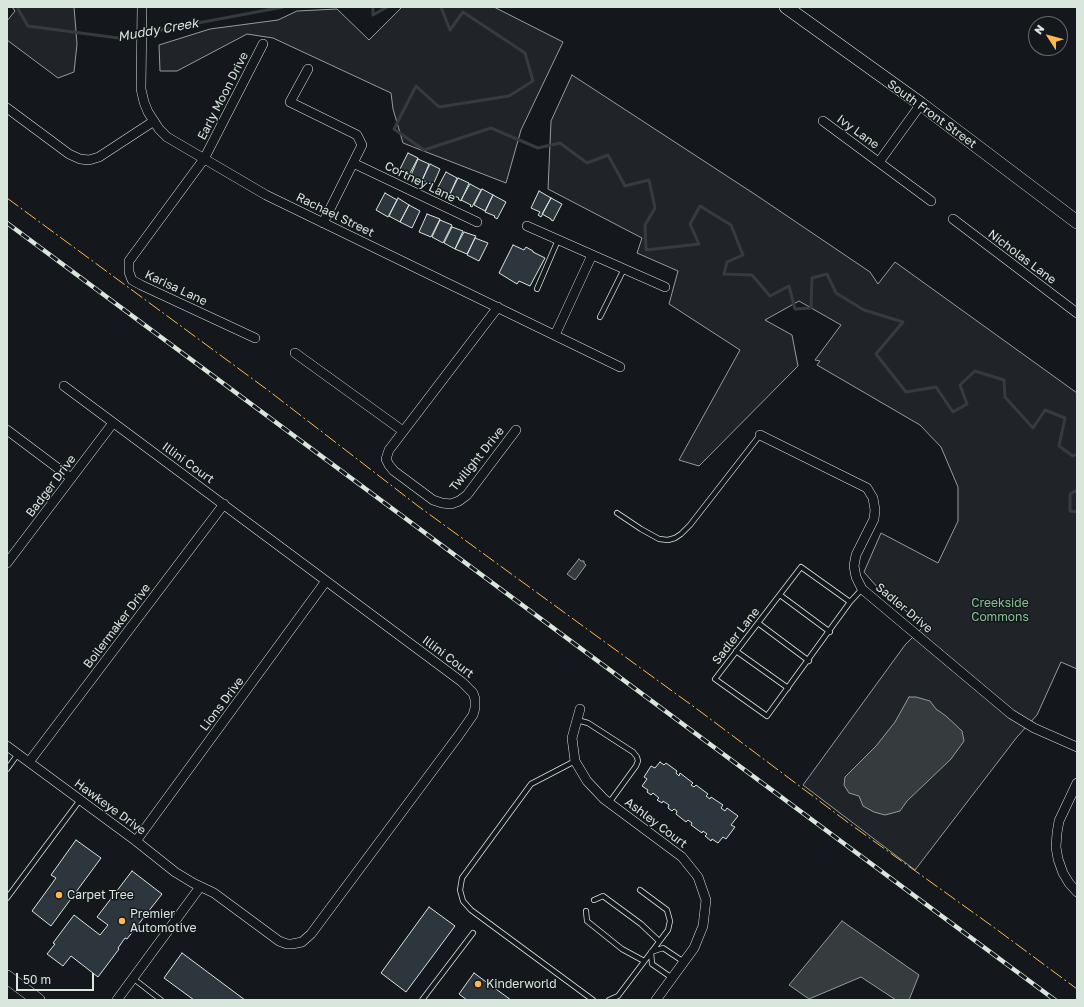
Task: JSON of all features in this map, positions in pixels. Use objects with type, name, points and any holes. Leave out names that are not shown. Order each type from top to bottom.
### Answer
[{"type":"street","name":"Rachael Street","points":[[142,7],[141,89],[144,102],[154,122],[167,137],[266,195],[620,367]]},
{"type":"street","name":"South Front Street","points":[[786,7],[921,104],[1077,222]]},
{"type":"street","name":"Early Moon Drive","points":[[204,159],[263,44]]},
{"type":"street","points":[[308,68],[290,102],[357,135],[362,145],[324,223]]},
{"type":"street","name":"Ivy Lane","points":[[879,162],[921,104]]},
{"type":"street","points":[[7,108],[69,154],[80,159],[89,160],[98,157],[154,122]]},
{"type":"street","name":"Ivy Lane","points":[[823,121],[931,201]]},
{"type":"street","name":"Karisa Lane","points":[[204,159],[129,261],[129,272],[132,280],[141,285],[255,338]]},
{"type":"street","name":"Cortney Lane","points":[[353,163],[477,222]]},
{"type":"street","name":"Nicholas Lane","points":[[953,219],[1077,313]]},
{"type":"street","points":[[527,226],[665,287]]},
{"type":"street","points":[[556,335],[592,255]]},
{"type":"street","name":"Twilight Drive","points":[[498,307],[403,431],[389,450],[386,459],[388,465],[394,471],[433,500],[451,504],[460,501],[467,495],[516,430]]},
{"type":"street","points":[[295,353],[403,431]]},
{"type":"street","name":"Illini Court","points":[[64,386],[470,689],[475,699],[473,716],[316,928],[305,940],[292,944],[279,941],[214,893],[200,887]]},
{"type":"street","name":"Badger Drive","points":[[7,563],[113,423]]},
{"type":"street","points":[[7,430],[71,478]]},
{"type":"street","name":"Sadler Drive","points":[[760,435],[867,488],[873,498],[875,510],[874,519],[856,555],[854,566],[856,577],[862,589],[1011,714],[1034,728],[1077,747]]},
{"type":"street","name":"Boilermaker Drive","points":[[29,762],[224,504]]},
{"type":"street","name":"Lions Drive","points":[[136,841],[326,582]]},
{"type":"street","name":"Ashley Court","points":[[580,709],[572,738],[575,762],[587,781],[609,803],[682,857],[698,877],[706,900],[703,926],[694,948],[657,1000]]},
{"type":"street","name":"Hawkeye Drive","points":[[7,746],[136,841],[175,872],[200,887]]},
{"type":"street","points":[[1077,783],[1059,821],[1056,847],[1058,860],[1063,873],[1077,892]]},
{"type":"street","points":[[117,1000],[134,979],[200,887]]},
{"type":"street","points":[[7,977],[38,1000]]},
{"type":"lane","points":[[537,289],[558,240]]},
{"type":"lane","points":[[600,317],[624,269]]},
{"type":"lane","points":[[617,513],[641,529],[660,539],[668,540],[675,538],[690,525],[760,435]]},
{"type":"lane","name":"Sadler Lane","points":[[850,602],[801,567],[715,679],[767,716],[809,661],[850,602],[862,589]]},
{"type":"lane","points":[[780,595],[830,632]]},
{"type":"lane","points":[[758,623],[809,661]]},
{"type":"lane","points":[[736,651],[788,688]]},
{"type":"lane","points":[[576,720],[588,723],[633,752],[637,757],[638,762],[636,766],[609,803]]},
{"type":"lane","points":[[7,769],[18,754]]},
{"type":"lane","points":[[575,762],[531,784],[462,878],[460,890],[463,901],[471,910],[593,1000]]},
{"type":"lane","points":[[7,898],[80,800]]},
{"type":"lane","points":[[609,1000],[618,996],[668,930],[670,921],[667,910],[640,890]]},
{"type":"lane","points":[[594,900],[603,896],[641,924],[659,941]]},
{"type":"lane","points":[[586,911],[586,921],[622,949],[644,961]]},
{"type":"lane","points":[[422,1000],[473,933]]},
{"type":"lane","points":[[651,952],[663,948],[684,962]]},
{"type":"lane","points":[[651,952],[652,964],[672,978]]},
{"type":"lane","points":[[134,979],[159,999]]},
{"type":"green space","points":[[12,7],[74,7],[77,44],[74,72],[58,78],[7,40],[7,21],[15,11]]},
{"type":"green space","points":[[402,7],[494,7],[563,42],[521,130],[506,183],[403,143],[393,109],[391,93],[273,38],[247,34],[177,71],[160,71],[159,45],[210,29],[278,20],[297,11],[337,9],[369,40]]},
{"type":"green space","name":"Creekside Commons","points":[[572,75],[756,195],[870,272],[878,284],[895,262],[1077,393],[1077,669],[1061,662],[1037,715],[1017,737],[915,870],[803,785],[905,645],[924,626],[878,588],[864,572],[881,533],[938,563],[958,521],[958,487],[941,447],[920,425],[817,365],[820,361],[815,360],[841,325],[799,301],[765,320],[792,335],[798,366],[699,466],[679,460],[740,350],[669,304],[678,271],[637,253],[642,238],[548,189],[551,121]]},
{"type":"shaded area","points":[[579,559],[584,561],[586,565],[575,580],[567,574]]},
{"type":"shaded area","points":[[909,697],[916,697],[930,701],[936,709],[962,731],[964,741],[951,759],[907,801],[900,811],[885,815],[874,812],[863,806],[859,796],[849,793],[844,785],[845,777],[876,746],[895,722]]},
{"type":"shaded area","points":[[842,921],[919,975],[909,1000],[896,1000],[861,977],[809,999],[789,985]]},
{"type":"building","points":[[408,153],[418,158],[409,175],[400,169]]},
{"type":"building","points":[[418,159],[429,164],[422,181],[411,175]]},
{"type":"building","points":[[430,164],[440,169],[433,185],[422,180]]},
{"type":"building","points":[[446,172],[457,178],[449,196],[446,194],[447,193],[437,189]]},
{"type":"building","points":[[458,178],[469,183],[461,201],[458,199],[459,198],[450,194]]},
{"type":"building","points":[[470,184],[481,190],[472,207],[461,200]]},
{"type":"building","points":[[482,189],[493,195],[485,211],[474,205]]},
{"type":"building","points":[[539,191],[551,198],[541,217],[538,215],[540,212],[531,208]]},
{"type":"building","points":[[385,193],[397,200],[388,217],[376,210]]},
{"type":"building","points":[[493,195],[506,202],[497,219],[494,217],[495,216],[485,212]]},
{"type":"building","points":[[398,198],[409,205],[400,222],[389,216]]},
{"type":"building","points":[[551,198],[562,204],[553,221],[542,214]]},
{"type":"building","points":[[409,205],[420,211],[412,228],[400,222]]},
{"type":"building","points":[[427,214],[440,219],[431,237],[419,232]]},
{"type":"building","points":[[440,220],[452,225],[443,243],[432,237]]},
{"type":"building","points":[[452,227],[463,231],[455,249],[444,243]]},
{"type":"building","points":[[464,232],[476,236],[467,254],[455,249]]},
{"type":"building","points":[[475,238],[488,243],[479,261],[467,255]]},
{"type":"building","points":[[513,245],[524,250],[526,247],[545,258],[530,286],[519,281],[517,284],[499,273]]},
{"type":"building","points":[[660,762],[664,765],[666,763],[677,771],[676,773],[679,776],[680,773],[693,783],[691,785],[694,787],[696,785],[708,794],[706,796],[710,799],[711,797],[723,805],[721,808],[725,811],[727,808],[738,816],[731,825],[735,827],[726,839],[723,837],[718,843],[712,839],[711,841],[705,836],[707,834],[703,831],[702,833],[691,825],[692,823],[688,820],[686,822],[676,814],[677,811],[674,809],[672,811],[668,808],[669,805],[663,801],[662,803],[657,800],[659,798],[653,793],[651,795],[647,792],[648,790],[642,786],[647,779],[644,777],[651,766],[655,768]]},
{"type":"building","name":"Carpet Tree","points":[[76,840],[101,858],[51,926],[32,911],[56,878],[51,875]]},
{"type":"building","name":"Premier Automotive","points":[[132,871],[162,894],[127,939],[125,938],[118,948],[119,949],[98,977],[71,956],[63,966],[47,954],[55,944],[53,943],[74,915],[100,935],[108,925],[97,917]]},
{"type":"building","points":[[429,907],[455,926],[406,992],[381,973]]},
{"type":"building","points":[[182,953],[245,1000],[194,1000],[164,978]]},
{"type":"building","name":"Kinderworld","points":[[474,973],[511,1000],[467,1000],[459,994]]},
{"type":"waterway","name":"Muddy Creek","points":[[18,9],[28,26],[118,38],[283,7]]},
{"type":"waterway","name":"Muddy Creek","points":[[373,7],[373,15],[387,7]]},
{"type":"waterway","name":"Muddy Creek","points":[[441,7],[450,30],[463,12],[525,53],[533,81],[509,96],[439,107],[416,86],[394,129],[424,150],[491,128],[538,148],[560,143],[587,163],[608,155],[625,186],[649,180],[655,208],[645,225],[646,250],[699,244],[690,224],[700,206],[731,225],[743,255],[727,262],[724,274],[752,275],[770,296],[789,286],[795,309],[811,308],[812,278],[827,274],[836,293],[864,310],[903,322],[876,354],[906,392],[936,387],[953,412],[967,404],[960,385],[975,371],[1004,380],[1005,397],[1033,428],[1045,410],[1065,418],[1059,446],[1073,456],[1077,454]]},
{"type":"waterway","name":"Muddy Creek","points":[[1077,490],[1070,494],[1070,511],[1077,512]]},
{"type":"railway","points":[[7,223],[1055,1000]]},
{"type":"power","points":[[7,198],[269,391],[418,506],[1077,989]]},
{"type":"place","name":"Carpet Tree","points":[[59,895]]},
{"type":"place","name":"Premier Automotive","points":[[122,921]]},
{"type":"place","name":"Kinderworld","points":[[478,984]]}]
